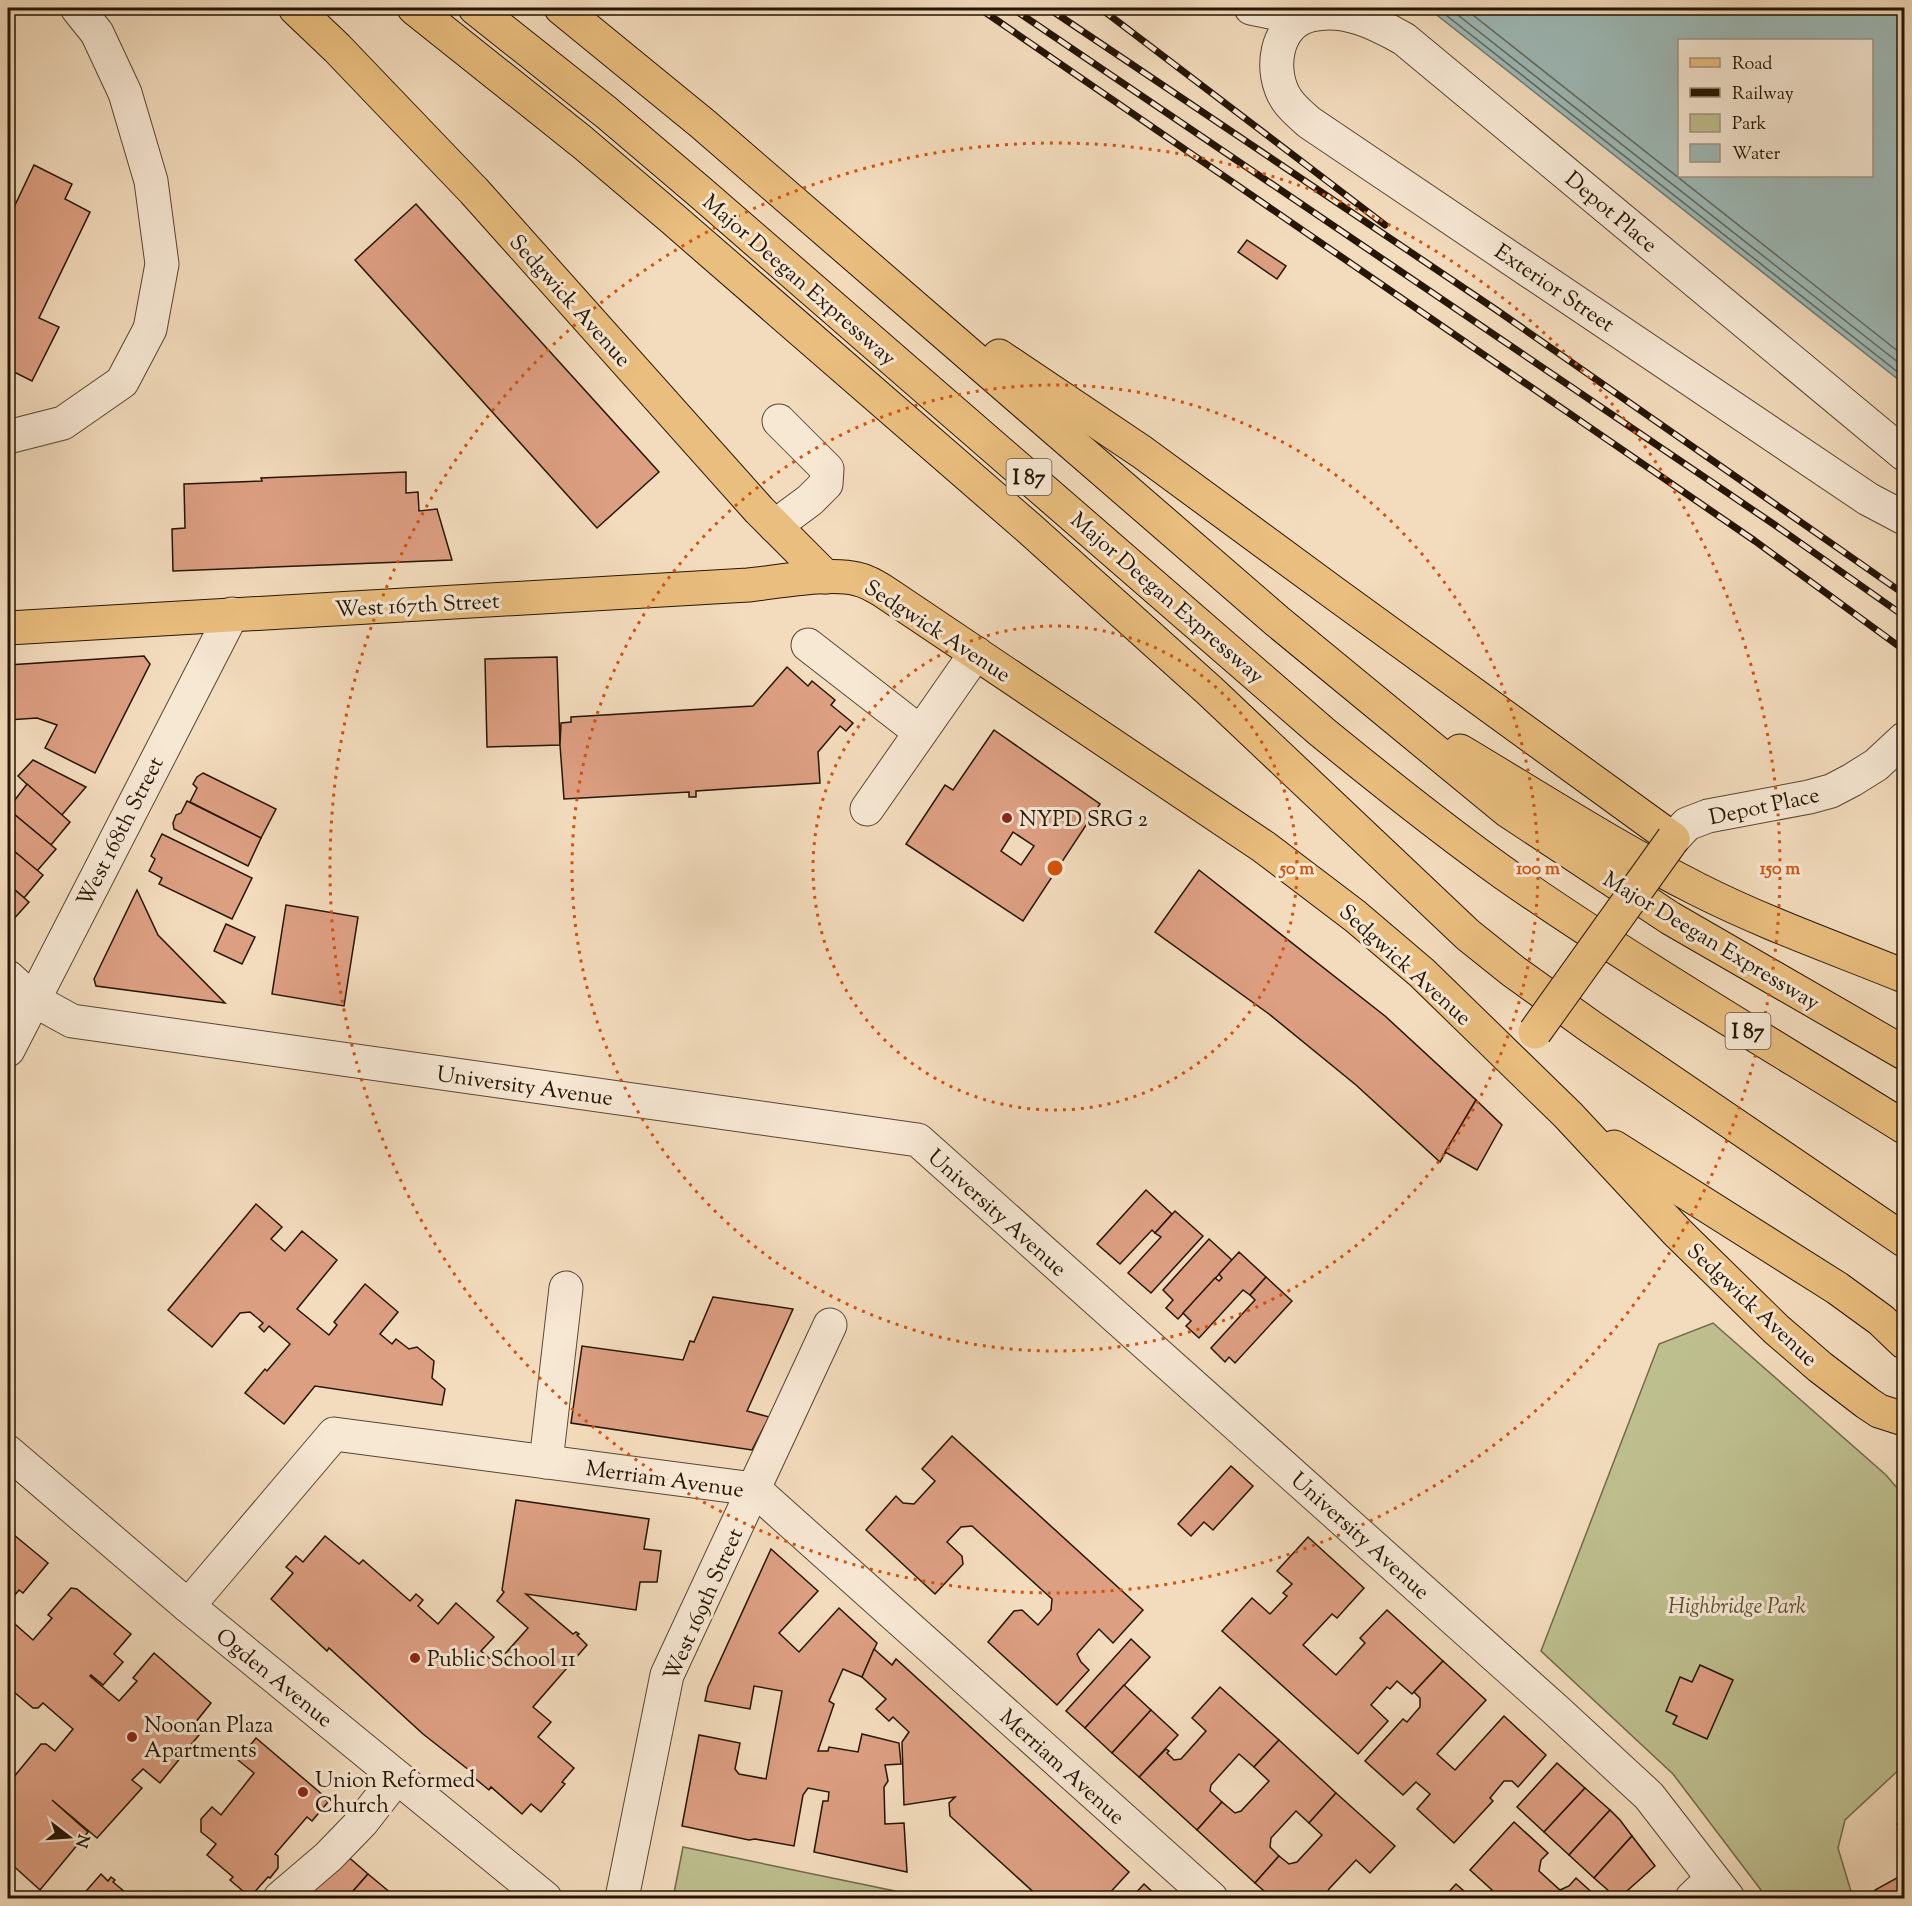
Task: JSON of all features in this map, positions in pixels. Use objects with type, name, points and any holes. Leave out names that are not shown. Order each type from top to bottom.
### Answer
[{"type":"main road","name":"Sedgwick Avenue","points":[[295,8],[337,48],[474,191],[759,510],[826,578],[855,578],[883,591],[1244,834],[1355,915],[1422,973],[1568,1115],[1677,1232],[1776,1329],[1867,1403],[1879,1411],[1905,1419]]},
{"type":"main road","points":[[414,8],[573,135],[1030,529],[1210,691],[1468,935],[1522,978],[1591,1027],[1905,1240]]},
{"type":"main road","name":"Major Deegan Expressway","points":[[475,8],[607,113],[1322,732],[1414,806],[1506,874],[1602,939],[1905,1127]]},
{"type":"main road","name":"Major Deegan Expressway","points":[[561,8],[703,124],[1277,621],[1508,812],[1564,850],[1719,947],[1905,1053]]},
{"type":"main road","points":[[879,276],[1142,452],[1673,838]]},
{"type":"main road","name":"West 167th Street","points":[[8,628],[748,585],[826,578]]},
{"type":"main road","points":[[1370,698],[1620,847],[1698,890],[1905,976]]},
{"type":"main road","name":"Depot Place","points":[[1513,1063],[1673,838]]},
{"type":"main road","name":"Sedgwick Avenue","points":[[1568,1115],[1626,1156],[1837,1288],[1881,1320],[1905,1342]]},
{"type":"street","points":[[8,437],[63,423],[122,382],[150,329],[162,264],[151,181],[125,93],[97,33],[77,8]]},
{"type":"street","points":[[1251,8],[1300,18]]},
{"type":"street","name":"Depot Place","points":[[1300,18],[1329,12],[1348,15],[1366,19],[1404,39],[1905,454]]},
{"type":"street","name":"Exterior Street","points":[[1300,18],[1282,38],[1277,51],[1277,66],[1280,84],[1286,99],[1310,123],[1868,499],[1905,518]]},
{"type":"street","points":[[775,525],[810,500],[826,484],[827,469],[779,421]]},
{"type":"street","name":"West 168th Street","points":[[8,1050],[32,999],[232,614]]},
{"type":"street","points":[[808,645],[920,732]]},
{"type":"street","points":[[867,809],[976,653]]},
{"type":"street","name":"Depot Place","points":[[1673,838],[1687,824],[1708,816],[1830,791],[1876,765],[1905,739]]},
{"type":"street","name":"University Avenue","points":[[8,977],[32,999],[72,1021],[918,1140],[1649,1796],[1710,1892]]},
{"type":"street","points":[[546,1462],[566,1288]]},
{"type":"street","name":"West 169th Street","points":[[622,1899],[667,1675],[830,1325]]},
{"type":"street","name":"Merriam Avenue","points":[[188,1605],[334,1434],[754,1489],[1211,1899]]},
{"type":"street","name":"Ogden Avenue","points":[[8,1452],[188,1605],[545,1899]]},
{"type":"street","points":[[280,1899],[328,1857],[355,1829],[397,1777]]},
{"type":"green space","name":"Highbridge Park","points":[[1713,1323],[1886,1475],[1904,1496],[1904,1765],[1845,1820],[1838,1848],[1853,1898],[1767,1898],[1673,1774],[1541,1651],[1659,1344]]},
{"type":"green space","points":[[683,1847],[895,1891],[901,1898],[673,1898]]},
{"type":"water","points":[[1428,8],[1904,8],[1904,384]]},
{"type":"building","points":[[34,165],[72,184],[65,199],[90,212],[39,318],[59,327],[32,381],[8,369],[8,220]]},
{"type":"building","points":[[416,204],[659,472],[597,528],[355,260]]},
{"type":"building","points":[[1247,240],[1286,266],[1277,279],[1238,252]]},
{"type":"building","points":[[406,472],[406,493],[418,492],[419,511],[437,509],[452,560],[173,571],[172,529],[185,528],[184,484],[262,481],[261,478]]},
{"type":"building","points":[[144,656],[150,664],[95,773],[45,748],[57,725],[37,718],[8,720],[8,665]]},
{"type":"building","points":[[557,657],[560,745],[487,747],[485,659]]},
{"type":"building","points":[[787,667],[808,686],[812,681],[835,700],[831,705],[853,723],[846,731],[840,726],[818,752],[820,783],[696,791],[696,797],[689,797],[689,792],[564,799],[560,745],[561,723],[571,722],[571,717],[753,706]]},
{"type":"building","name":"NYPD SRG 2","points":[[994,730],[1100,804],[1023,921],[906,844],[945,785],[953,790]],"holes":[[[1013,832],[1034,846],[1021,865],[1001,851]]]},
{"type":"building","points":[[33,760],[86,787],[61,816],[18,776]]},
{"type":"building","points":[[203,773],[276,809],[261,838],[190,802],[197,788],[193,784]]},
{"type":"building","points":[[27,784],[70,822],[51,845],[8,809]]},
{"type":"building","points":[[187,801],[261,838],[248,866],[174,829],[173,823],[176,815],[181,813]]},
{"type":"building","points":[[8,809],[56,849],[37,871],[8,846]]},
{"type":"building","points":[[162,834],[252,878],[232,919],[159,884],[162,878],[149,871],[155,859],[151,856]]},
{"type":"building","points":[[8,846],[43,875],[24,898],[8,884]]},
{"type":"building","points":[[1199,870],[1385,1016],[1476,1100],[1440,1162],[1356,1085],[1269,1014],[1155,932]]},
{"type":"building","points":[[8,884],[29,902],[12,921],[8,917]]},
{"type":"building","points":[[137,890],[158,935],[225,1003],[96,986],[94,979]]},
{"type":"building","points":[[286,905],[358,917],[344,1006],[272,994]]},
{"type":"building","points":[[226,924],[255,937],[242,964],[214,951]]},
{"type":"building","points":[[1476,1100],[1502,1125],[1477,1170],[1445,1152]]},
{"type":"building","points":[[1146,1190],[1172,1214],[1155,1233],[1152,1230],[1120,1264],[1097,1244]]},
{"type":"building","points":[[256,1204],[282,1227],[271,1239],[285,1251],[302,1231],[337,1260],[297,1309],[329,1335],[337,1325],[334,1322],[365,1284],[398,1312],[380,1334],[392,1344],[396,1339],[409,1349],[417,1347],[434,1361],[432,1378],[445,1389],[442,1405],[315,1386],[284,1424],[245,1393],[290,1344],[269,1326],[264,1332],[259,1327],[263,1323],[250,1312],[240,1313],[212,1347],[168,1310]]},
{"type":"building","points":[[1175,1211],[1203,1236],[1151,1293],[1128,1273],[1161,1237],[1155,1233]]},
{"type":"building","points":[[1209,1239],[1232,1260],[1178,1319],[1166,1308],[1173,1300],[1163,1290]]},
{"type":"building","points":[[1239,1252],[1266,1277],[1250,1295],[1243,1290],[1199,1338],[1186,1326],[1191,1321],[1183,1313],[1215,1278],[1219,1281],[1222,1278],[1219,1274]]},
{"type":"building","points":[[1266,1277],[1292,1301],[1235,1363],[1229,1357],[1225,1362],[1211,1348],[1255,1300],[1250,1295]]},
{"type":"building","points":[[713,1297],[793,1309],[747,1411],[769,1417],[752,1450],[571,1423],[582,1346],[683,1360],[690,1341],[694,1342]]},
{"type":"building","points":[[952,1436],[1143,1610],[1113,1643],[1099,1629],[1077,1654],[1089,1670],[1057,1705],[988,1642],[1014,1611],[1022,1610],[1038,1625],[1051,1610],[1052,1599],[972,1526],[961,1527],[947,1542],[962,1556],[963,1564],[935,1594],[866,1530],[896,1496],[903,1503],[914,1504],[935,1481],[922,1469]]},
{"type":"building","points":[[1231,1466],[1253,1486],[1213,1530],[1204,1522],[1191,1536],[1178,1524]]},
{"type":"building","name":"Public School 11","points":[[516,1500],[649,1519],[644,1549],[661,1551],[657,1582],[640,1582],[636,1610],[526,1594],[573,1634],[576,1632],[579,1634],[577,1635],[587,1645],[533,1707],[551,1722],[538,1737],[574,1768],[562,1782],[565,1784],[541,1812],[531,1804],[522,1814],[491,1787],[489,1790],[472,1776],[474,1774],[423,1734],[329,1648],[327,1651],[271,1599],[293,1573],[286,1567],[296,1556],[303,1562],[325,1536],[359,1564],[363,1560],[410,1601],[416,1594],[423,1600],[418,1606],[438,1624],[456,1603],[494,1637],[481,1651],[496,1664],[528,1628],[497,1601],[504,1592],[502,1590]]},
{"type":"building","points":[[8,1530],[48,1563],[23,1593],[19,1590],[8,1603]]},
{"type":"building","points":[[1308,1537],[1364,1588],[1337,1618],[1332,1614],[1303,1645],[1336,1675],[1365,1643],[1360,1638],[1387,1610],[1443,1661],[1412,1694],[1397,1681],[1390,1689],[1387,1687],[1371,1705],[1388,1721],[1358,1754],[1222,1631],[1252,1598],[1270,1614],[1287,1596],[1283,1593],[1292,1584],[1277,1571]]},
{"type":"building","points":[[771,1549],[818,1591],[779,1633],[799,1652],[839,1608],[877,1643],[862,1677],[843,1669],[829,1701],[834,1704],[818,1751],[828,1751],[829,1747],[858,1752],[862,1734],[899,1743],[901,1764],[885,1765],[888,1781],[884,1787],[885,1824],[904,1823],[907,1872],[814,1852],[823,1801],[828,1801],[829,1792],[808,1788],[803,1795],[794,1846],[749,1840],[682,1826],[699,1735],[740,1743],[735,1769],[739,1774],[766,1779],[782,1691],[754,1686],[750,1709],[705,1701],[708,1687]]},
{"type":"building","name":"Noonan Plaza Apartments","points":[[71,1588],[77,1589],[131,1634],[114,1654],[123,1662],[103,1685],[90,1676],[119,1701],[137,1681],[133,1678],[154,1653],[211,1703],[195,1723],[203,1730],[160,1783],[143,1769],[132,1780],[142,1788],[97,1838],[52,1800],[88,1832],[40,1890],[8,1861],[8,1784],[41,1744],[46,1744],[55,1751],[73,1729],[43,1703],[38,1708],[33,1708],[8,1687],[8,1618],[33,1640],[52,1618],[48,1615]]},
{"type":"building","points":[[1131,1639],[1150,1657],[1085,1728],[1066,1711]]},
{"type":"building","points":[[874,1649],[892,1665],[896,1659],[1129,1872],[1105,1898],[1040,1898],[950,1816],[949,1803],[955,1797],[904,1805],[902,1742],[909,1732],[893,1717],[889,1721],[876,1709],[886,1699],[862,1677]]},
{"type":"building","points":[[1443,1661],[1486,1700],[1437,1754],[1455,1770],[1504,1716],[1546,1755],[1518,1787],[1512,1781],[1504,1781],[1490,1798],[1493,1801],[1454,1843],[1417,1809],[1430,1794],[1416,1782],[1403,1795],[1365,1761],[1403,1719],[1407,1722],[1420,1707],[1420,1698],[1414,1692]]},
{"type":"building","points":[[1700,1665],[1733,1680],[1707,1739],[1673,1724],[1677,1716],[1666,1711],[1680,1677],[1692,1682]]},
{"type":"building","points":[[1124,1685],[1151,1710],[1112,1753],[1085,1728]]},
{"type":"building","points":[[1220,1687],[1279,1740],[1254,1767],[1239,1754],[1211,1785],[1210,1791],[1222,1802],[1197,1830],[1139,1777],[1166,1749],[1174,1760],[1181,1759],[1206,1731],[1192,1718]]},
{"type":"building","points":[[1151,1710],[1178,1735],[1139,1777],[1112,1753]]},
{"type":"building","points":[[256,1738],[324,1796],[322,1797],[328,1802],[312,1821],[307,1817],[275,1854],[278,1856],[278,1868],[250,1897],[230,1880],[233,1877],[207,1855],[216,1844],[201,1832],[201,1819],[212,1807],[221,1815],[254,1773],[238,1760]]},
{"type":"building","points":[[1279,1740],[1336,1793],[1309,1823],[1296,1811],[1271,1838],[1270,1847],[1279,1856],[1255,1883],[1197,1830],[1222,1802],[1235,1813],[1241,1811],[1269,1781],[1254,1767]]},
{"type":"building","points":[[1557,1763],[1585,1788],[1544,1832],[1517,1807]]},
{"type":"building","points":[[1585,1788],[1610,1810],[1569,1855],[1544,1832]]},
{"type":"building","points":[[1336,1793],[1395,1846],[1370,1873],[1356,1860],[1329,1889],[1326,1896],[1329,1898],[1272,1898],[1255,1883],[1279,1856],[1289,1864],[1297,1862],[1322,1835],[1309,1823]]},
{"type":"building","points":[[1610,1810],[1632,1836],[1594,1878],[1569,1855]]},
{"type":"building","points":[[1904,1820],[1904,1836],[1897,1824]]},
{"type":"building","points":[[1514,1822],[1548,1853],[1541,1860],[1539,1871],[1560,1890],[1569,1886],[1576,1878],[1598,1898],[1491,1898],[1487,1895],[1492,1890],[1470,1870]]},
{"type":"building","points":[[1632,1836],[1655,1866],[1617,1898],[1594,1878]]},
{"type":"building","points":[[345,1854],[368,1874],[347,1898],[307,1898]]},
{"type":"building","points":[[101,1874],[108,1881],[111,1877],[115,1880],[113,1882],[132,1898],[80,1898]]},
{"type":"building","points":[[368,1874],[392,1894],[388,1898],[347,1898]]},
{"type":"building","points":[[1904,1874],[1904,1898],[1879,1898],[1875,1890]]},
{"type":"building","points":[[1144,1884],[1159,1898],[1131,1898]]},
{"type":"building","points":[[1456,1884],[1472,1898],[1443,1898]]},
{"type":"railway","points":[[979,8],[1755,541],[1904,650]]},
{"type":"railway","points":[[1012,8],[1772,523],[1904,616]]},
{"type":"railway","points":[[1048,8],[1495,309],[1904,594]]},
{"type":"railway","points":[[1100,8],[1385,225]]},
{"type":"place","name":"NYPD SRG 2","points":[[1007,818]]},
{"type":"place","name":"Public School 11","points":[[415,1658]]},
{"type":"place","name":"Noonan Plaza Apartments","points":[[132,1737]]},
{"type":"place","name":"Union Reformed Church","points":[[303,1792]]}]
